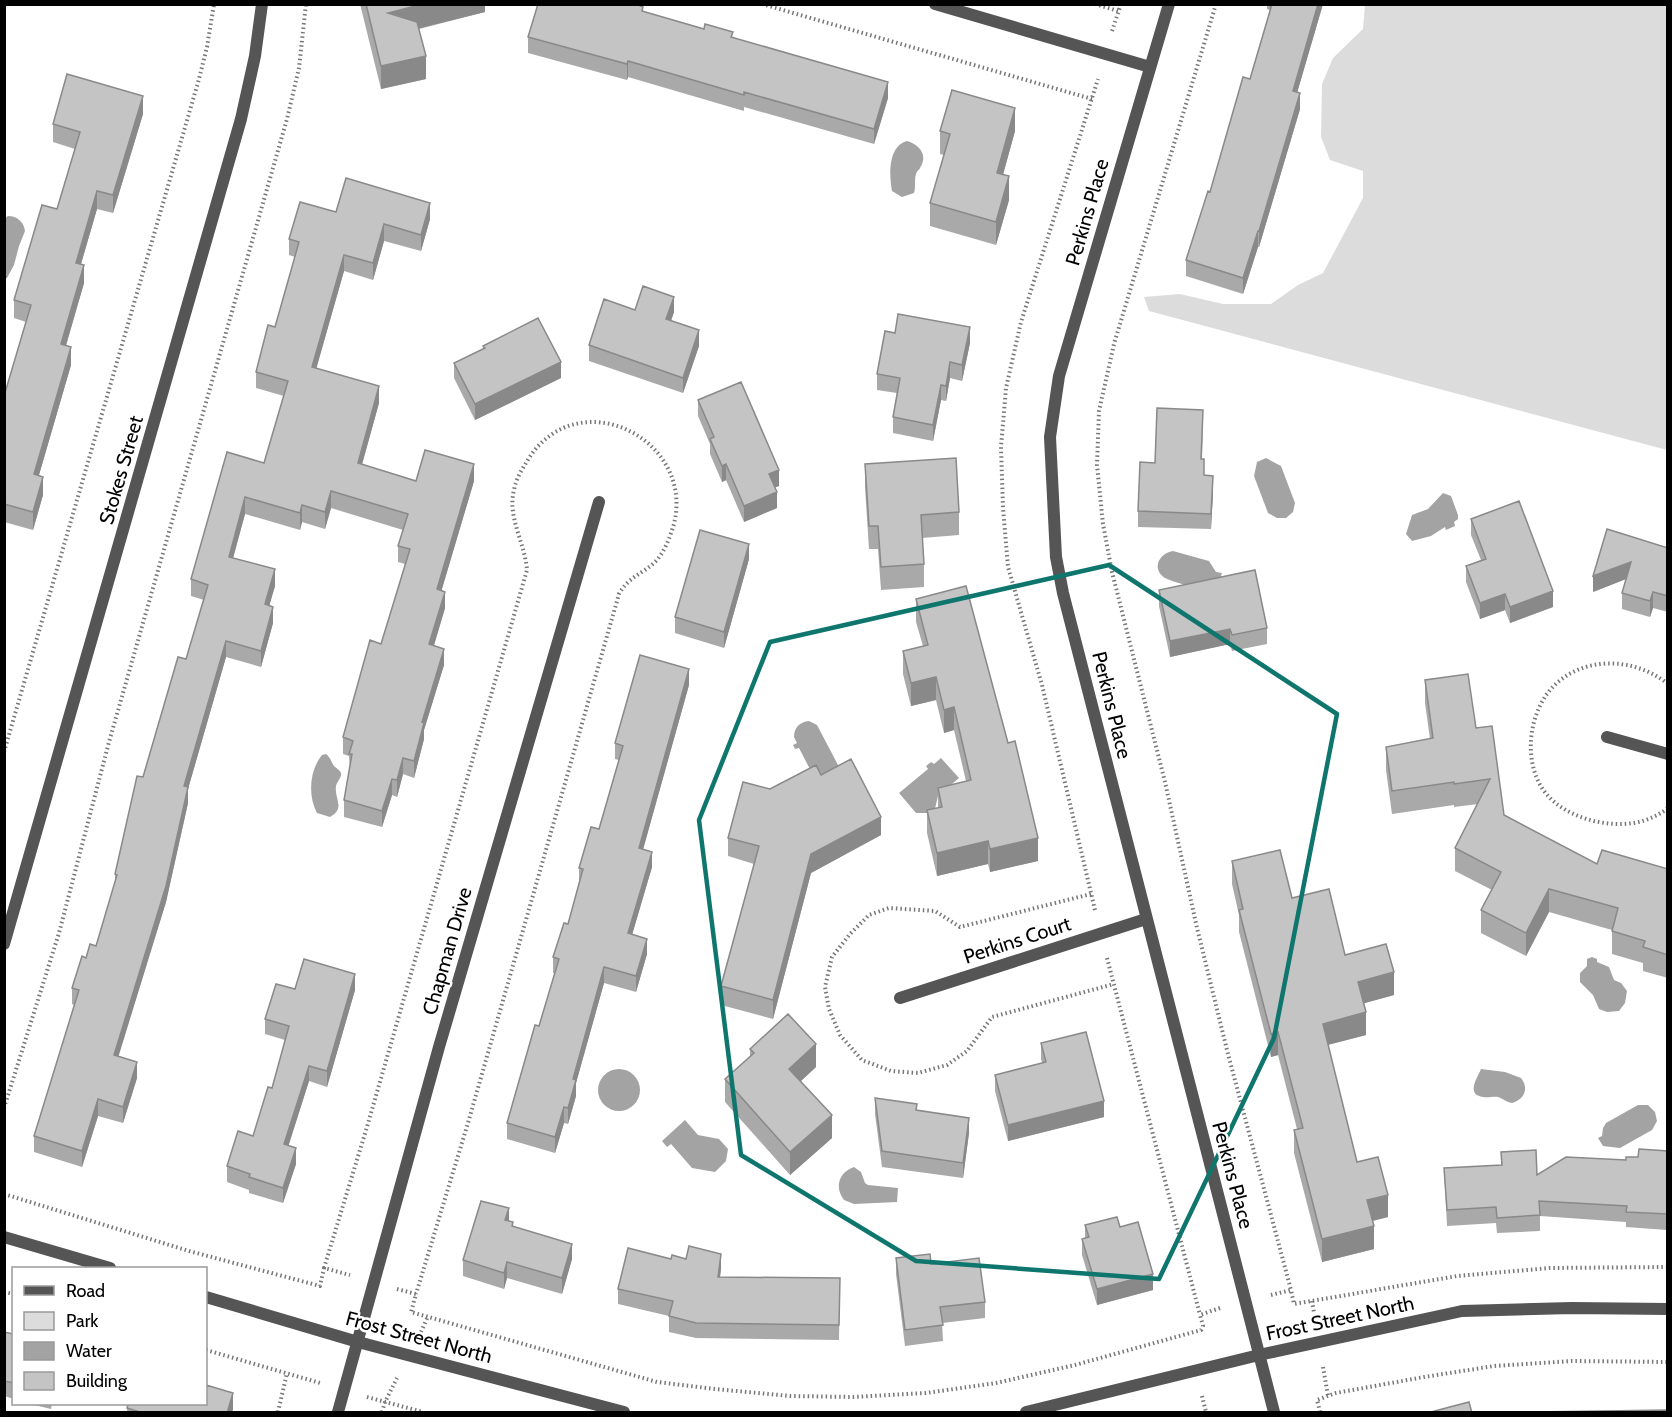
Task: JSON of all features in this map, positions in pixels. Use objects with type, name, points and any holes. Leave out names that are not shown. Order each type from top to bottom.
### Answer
[{"type":"street","name":"Stokes Street","points":[[4,944],[241,119],[255,56],[262,4]]},
{"type":"street","points":[[935,4],[1150,67]]},
{"type":"street","name":"Perkins Place","points":[[1169,4],[1059,376],[1050,437],[1056,557],[1063,593],[1146,919],[1274,1413]]},
{"type":"street","name":"Chapman Drive","points":[[338,1413],[439,1047],[599,502]]},
{"type":"street","points":[[1607,737],[1668,754]]},
{"type":"street","name":"Perkins Court","points":[[900,998],[1146,919]]},
{"type":"street","points":[[4,1237],[103,1267]]},
{"type":"street","name":"Frost Street North","points":[[207,1297],[358,1342],[624,1413]]},
{"type":"street","name":"Frost Street North","points":[[1026,1413],[1259,1355],[1462,1311],[1572,1308],[1668,1309]]},
{"type":"path","points":[[4,752],[195,90],[207,47],[214,4]]},
{"type":"path","points":[[4,1108],[56,944],[118,710],[288,120],[299,68],[306,4]]},
{"type":"path","points":[[762,4],[1092,99]]},
{"type":"path","points":[[1095,4],[1118,11]]},
{"type":"path","points":[[1216,4],[1114,344],[1099,411],[1097,465],[1103,525],[1117,594],[1165,782],[1228,1054],[1294,1304],[1456,1276],[1550,1268],[1668,1267]]},
{"type":"path","points":[[4,1194],[189,1251],[320,1286],[324,1268],[375,1282],[416,1294],[411,1312],[657,1382],[800,1396],[854,1397],[926,1393],[996,1383],[1075,1365],[1190,1334],[1201,1330],[1203,1326],[1200,1315],[1291,1290]]},
{"type":"path","points":[[207,1350],[423,1413]]},
{"type":"path","points":[[1320,1413],[1317,1400],[1328,1396],[1494,1366],[1561,1362],[1668,1362]]},
{"type":"path","points":[[278,1413],[287,1373]]},
{"type":"highlighted area","points":[[1109,565],[1337,714],[1274,1038],[1159,1279],[916,1261],[741,1155],[699,820],[770,642]]},
{"type":"green space","points":[[1365,5],[1667,5],[1667,450],[1149,311],[1144,297],[1180,294],[1223,304],[1271,304],[1298,285],[1323,273],[1363,198],[1363,171],[1330,160],[1321,137],[1322,84],[1333,58],[1363,29]]},
{"type":"water","points":[[907,141],[915,144],[921,150],[923,162],[916,174],[914,193],[902,197],[892,191],[890,169],[896,149]]},
{"type":"water","points":[[8,216],[20,220],[25,231],[14,265],[5,279],[5,218]]},
{"type":"water","points":[[1266,458],[1281,466],[1295,503],[1293,512],[1286,518],[1277,518],[1268,513],[1254,476],[1257,462]]},
{"type":"water","points":[[1443,493],[1451,496],[1458,515],[1458,519],[1454,522],[1455,526],[1446,530],[1445,527],[1431,536],[1412,541],[1406,534],[1412,515],[1428,509]]},
{"type":"water","points":[[1173,551],[1209,561],[1216,572],[1222,573],[1219,582],[1201,588],[1165,578],[1158,570],[1158,562],[1168,552]]},
{"type":"water","points":[[809,721],[817,725],[838,765],[838,769],[814,777],[799,748],[795,749],[793,745],[797,743],[794,737],[796,728]]},
{"type":"water","points":[[326,754],[341,775],[336,786],[338,807],[335,814],[330,817],[317,813],[311,791],[314,768],[322,755]]},
{"type":"water","points":[[941,758],[959,778],[938,796],[934,813],[916,813],[899,793],[928,769],[926,766],[931,762],[934,764]]},
{"type":"water","points":[[1592,957],[1609,967],[1614,980],[1621,983],[1627,991],[1625,1003],[1619,1011],[1607,1012],[1599,1009],[1593,995],[1580,982],[1580,973],[1587,966],[1587,959]]},
{"type":"water","points":[[619,1069],[634,1075],[640,1090],[634,1105],[619,1111],[604,1105],[598,1090],[604,1075]]},
{"type":"water","points":[[1481,1069],[1505,1072],[1521,1078],[1525,1086],[1523,1096],[1512,1103],[1498,1097],[1478,1095],[1474,1085]]},
{"type":"water","points":[[1638,1105],[1648,1105],[1655,1112],[1657,1121],[1652,1130],[1620,1148],[1603,1146],[1598,1138],[1602,1136],[1606,1123]]},
{"type":"water","points":[[685,1120],[698,1135],[719,1139],[728,1149],[726,1161],[715,1172],[692,1168],[671,1144],[667,1147],[662,1141]]},
{"type":"water","points":[[854,1167],[861,1172],[868,1185],[898,1188],[897,1202],[854,1204],[844,1200],[839,1190],[840,1180],[845,1172]]},
{"type":"building","points":[[366,4],[423,4],[388,13],[417,22],[426,56],[381,66]]},
{"type":"building","points":[[538,4],[636,4],[643,7],[642,11],[704,29],[705,24],[733,32],[731,37],[888,82],[874,129],[744,92],[744,95],[628,61],[627,64],[528,37]]},
{"type":"building","points":[[1272,4],[1318,4],[1293,91],[1300,93],[1243,278],[1186,260],[1208,191],[1210,192],[1243,77],[1250,79]]},
{"type":"building","points":[[67,74],[143,96],[113,195],[97,191],[76,263],[84,265],[61,344],[71,347],[34,474],[43,477],[33,512],[4,504],[4,396],[31,305],[14,300],[42,205],[57,209],[80,132],[53,124]]},
{"type":"building","points":[[952,90],[1015,108],[997,173],[1009,176],[996,222],[930,203],[950,134],[940,131]]},
{"type":"building","points":[[346,178],[430,203],[421,235],[384,224],[373,263],[344,255],[312,367],[379,386],[358,463],[416,481],[425,450],[474,464],[437,589],[445,592],[429,644],[444,649],[422,722],[424,723],[414,761],[403,758],[397,780],[392,779],[382,811],[344,800],[352,754],[349,754],[353,741],[343,737],[370,640],[381,644],[410,549],[398,546],[408,514],[331,491],[325,512],[302,505],[300,513],[245,497],[229,557],[275,569],[265,604],[273,607],[261,651],[226,641],[184,786],[188,787],[166,886],[114,1055],[137,1062],[123,1107],[98,1099],[82,1151],[34,1136],[79,990],[72,988],[82,956],[86,958],[90,944],[96,946],[117,875],[115,874],[137,776],[143,777],[178,657],[186,659],[208,585],[191,579],[227,452],[264,463],[288,381],[256,372],[268,325],[275,327],[299,242],[289,239],[300,202],[336,212]]},
{"type":"building","points":[[643,286],[674,297],[666,319],[699,330],[683,378],[589,345],[604,299],[635,310]]},
{"type":"building","points":[[898,314],[970,327],[962,365],[950,362],[946,386],[941,385],[933,425],[893,417],[900,378],[877,374],[885,331],[895,333]]},
{"type":"building","points":[[538,318],[561,362],[475,404],[454,363]]},
{"type":"building","points":[[741,382],[779,470],[769,474],[777,492],[744,506],[726,464],[722,466],[710,439],[714,437],[698,400]]},
{"type":"building","points":[[1157,408],[1203,410],[1201,459],[1204,459],[1204,475],[1213,476],[1211,514],[1138,511],[1140,462],[1155,463]]},
{"type":"building","points":[[956,458],[959,512],[921,515],[924,564],[881,567],[878,526],[869,526],[865,464]]},
{"type":"building","points":[[1519,501],[1553,591],[1510,607],[1505,594],[1480,603],[1466,566],[1486,559],[1471,519]]},
{"type":"building","points":[[1607,529],[1668,548],[1668,596],[1653,592],[1650,601],[1622,593],[1631,562],[1593,576]]},
{"type":"building","points":[[700,530],[749,544],[724,632],[675,617]]},
{"type":"building","points":[[1255,570],[1267,628],[1232,635],[1230,629],[1170,641],[1159,590]]},
{"type":"building","points":[[966,586],[1008,743],[1015,741],[1038,838],[990,849],[988,841],[937,853],[927,810],[942,807],[938,788],[971,780],[954,707],[944,710],[936,677],[911,683],[903,651],[928,645],[916,599]]},
{"type":"building","points":[[640,655],[689,669],[639,848],[652,852],[628,933],[647,939],[636,976],[604,967],[573,1079],[576,1080],[568,1108],[564,1107],[555,1137],[507,1123],[535,1025],[539,1026],[559,959],[553,957],[564,923],[568,924],[583,869],[579,868],[591,827],[599,829],[623,746],[615,743]]},
{"type":"building","points":[[1468,674],[1476,728],[1492,726],[1504,815],[1597,864],[1602,850],[1668,869],[1668,955],[1643,947],[1645,941],[1612,931],[1618,908],[1549,889],[1526,933],[1481,910],[1501,872],[1455,848],[1490,779],[1392,791],[1386,747],[1433,738],[1425,680]]},
{"type":"building","points":[[851,759],[881,817],[811,854],[773,1000],[721,986],[759,846],[728,838],[743,782],[770,789],[816,765],[821,775]]},
{"type":"building","points":[[1280,850],[1292,898],[1329,889],[1345,955],[1386,944],[1394,972],[1358,982],[1366,1012],[1323,1024],[1357,1162],[1378,1157],[1388,1195],[1367,1200],[1374,1226],[1322,1239],[1294,1130],[1303,1128],[1278,1032],[1271,1034],[1239,910],[1243,909],[1232,861]]},
{"type":"building","points":[[304,959],[355,974],[327,1071],[309,1066],[284,1144],[296,1148],[283,1188],[249,1177],[250,1174],[227,1166],[238,1131],[253,1136],[268,1087],[272,1088],[289,1026],[265,1019],[276,984],[295,989]]},
{"type":"building","points":[[788,1014],[816,1044],[789,1069],[832,1115],[790,1152],[725,1079],[754,1053],[750,1049]]},
{"type":"building","points":[[1086,1032],[1104,1101],[1008,1125],[995,1075],[1046,1062],[1041,1043]]},
{"type":"building","points":[[875,1098],[917,1104],[916,1110],[969,1118],[963,1163],[882,1151]]},
{"type":"building","points":[[1639,1149],[1668,1151],[1667,1214],[1626,1212],[1627,1206],[1539,1201],[1540,1215],[1497,1218],[1496,1207],[1447,1210],[1444,1168],[1502,1165],[1501,1152],[1536,1150],[1537,1175],[1566,1157],[1626,1160],[1626,1157],[1638,1157]]},
{"type":"building","points":[[481,1201],[509,1208],[505,1220],[513,1222],[512,1226],[572,1244],[562,1278],[507,1262],[504,1273],[463,1260]]},
{"type":"building","points":[[1117,1217],[1120,1227],[1138,1222],[1153,1274],[1097,1289],[1082,1239],[1089,1237],[1085,1225]]},
{"type":"building","points":[[689,1246],[721,1254],[718,1277],[840,1278],[839,1325],[696,1323],[669,1316],[673,1301],[618,1289],[628,1248],[671,1259],[672,1255],[686,1259]]},
{"type":"building","points":[[930,1254],[931,1264],[979,1258],[985,1302],[940,1307],[943,1325],[905,1330],[896,1258]]},
{"type":"building","points":[[4,1332],[12,1334],[12,1383],[4,1381]]},
{"type":"building","points":[[207,1385],[233,1393],[227,1413],[143,1413],[127,1408],[128,1405],[207,1405]]},
{"type":"building","points":[[1469,1402],[1472,1413],[1427,1413]]},
{"type":"building","points":[[1668,1410],[1668,1413],[1534,1413],[1534,1412]]}]
